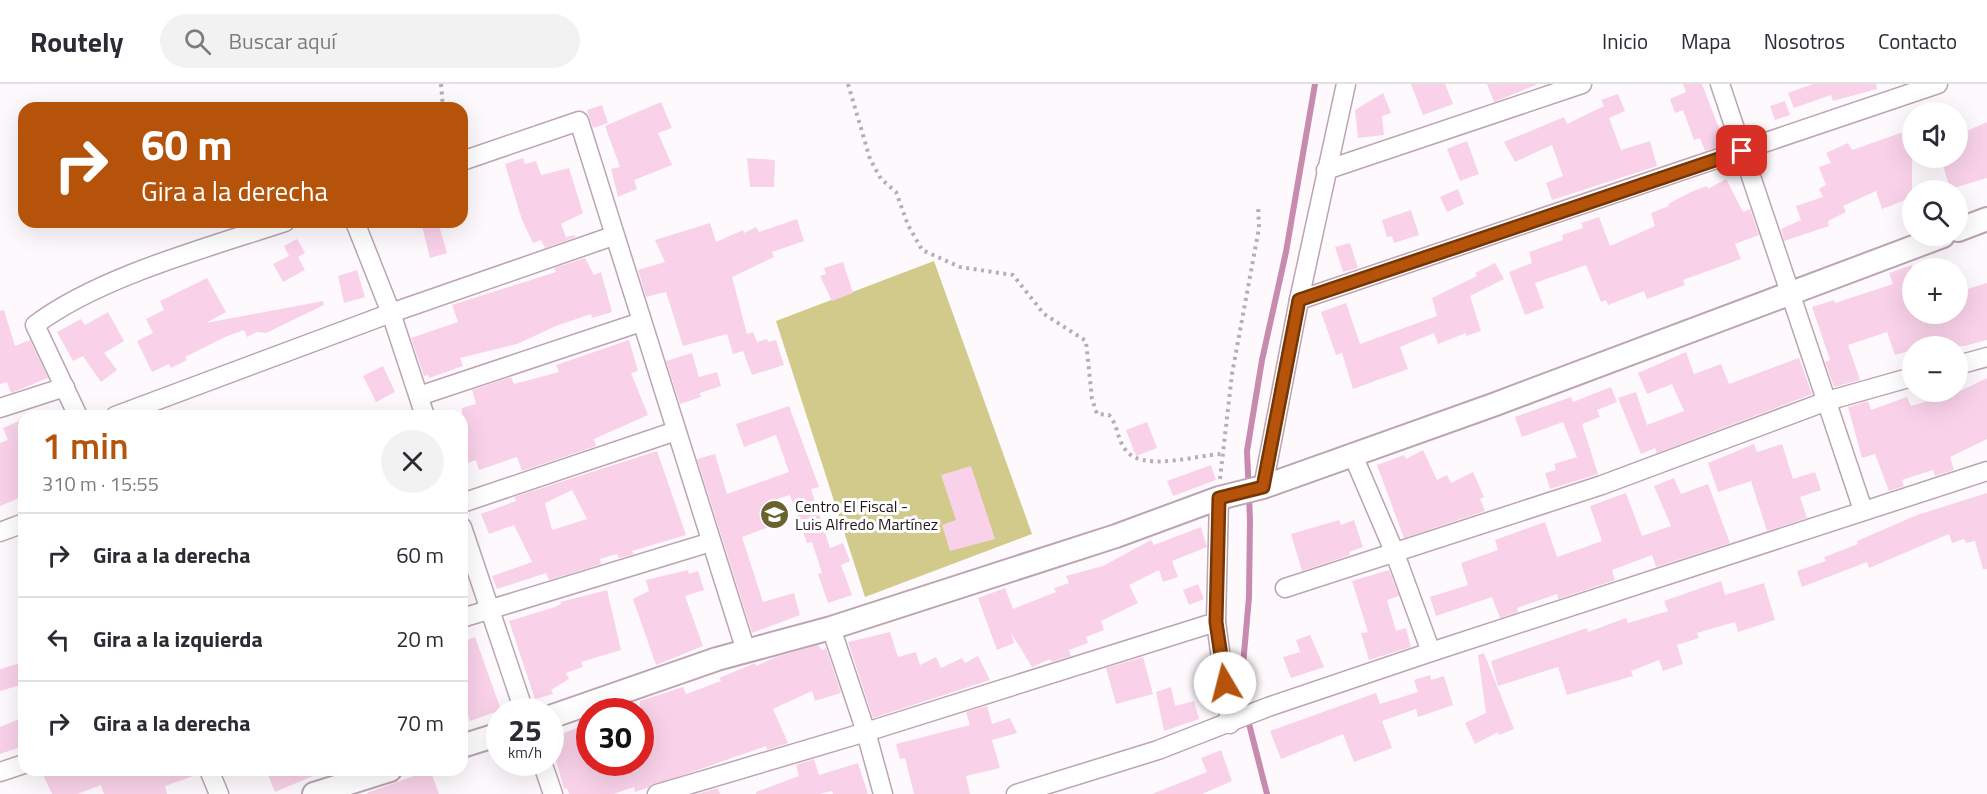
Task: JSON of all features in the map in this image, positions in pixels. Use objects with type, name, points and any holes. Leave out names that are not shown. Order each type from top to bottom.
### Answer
[{"type":"street","points":[[1263,487],[1299,300],[1346,84]]},
{"type":"street","points":[[1326,170],[1582,84]]},
{"type":"street","points":[[1720,84],[1863,510]]},
{"type":"street","points":[[1299,300],[1938,84]]},
{"type":"street","points":[[468,159],[579,121],[613,236],[746,651]]},
{"type":"street","points":[[1968,226],[1987,219]]},
{"type":"street","points":[[75,410],[35,325],[51,313],[116,282],[189,253],[266,228]]},
{"type":"street","points":[[357,228],[391,313],[423,410]]},
{"type":"street","points":[[131,410],[391,313],[613,236]]},
{"type":"street","points":[[564,712],[746,651],[831,628],[1116,536],[1219,498],[1263,487],[1352,453],[1493,405],[1916,246]]},
{"type":"street","points":[[419,396],[641,322]]},
{"type":"street","points":[[1968,362],[1987,357]]},
{"type":"street","points":[[1286,588],[1602,484],[1827,401],[1902,380]]},
{"type":"street","points":[[0,408],[65,387]]},
{"type":"street","points":[[468,501],[676,431]]},
{"type":"street","points":[[1352,453],[1394,551],[1431,652]]},
{"type":"street","points":[[1016,794],[1158,750],[1230,724],[1268,707],[1431,652],[1987,471]]},
{"type":"street","points":[[1219,498],[1216,622],[1230,724]]},
{"type":"street","points":[[0,532],[18,525]]},
{"type":"street","points":[[468,616],[711,542]]},
{"type":"street","points":[[468,546],[519,698]]},
{"type":"street","points":[[657,794],[866,732],[1216,622]]},
{"type":"street","points":[[831,628],[866,732],[883,794]]},
{"type":"street","points":[[468,744],[486,738]]},
{"type":"street","points":[[0,772],[18,766]]},
{"type":"street","points":[[212,776],[219,794]]},
{"type":"street","points":[[314,794],[371,776]]},
{"type":"street","points":[[547,776],[553,794]]},
{"type":"path","points":[[441,84],[442,102]]},
{"type":"path","points":[[848,84],[870,159],[881,179],[896,192],[908,225],[922,250],[960,267],[1013,275],[1044,314],[1086,341],[1092,399],[1097,414],[1109,415],[1114,420],[1125,451],[1137,458],[1169,462],[1221,454]]},
{"type":"path","points":[[1219,498],[1221,454],[1232,374],[1259,228],[1258,205]]},
{"type":"shaded area","points":[[934,261],[1032,534],[865,597],[776,321]]},
{"type":"building","points":[[1411,84],[1445,84],[1453,104],[1423,115]]},
{"type":"building","points":[[1487,84],[1536,84],[1536,85],[1494,102]]},
{"type":"building","points":[[1683,84],[1702,84],[1725,144],[1705,151],[1700,138],[1694,140],[1683,110],[1675,113],[1670,99],[1686,92]]},
{"type":"building","points":[[1813,84],[1876,84],[1877,89],[1833,101],[1831,95],[1794,108],[1788,93]]},
{"type":"building","points":[[1383,93],[1391,113],[1382,116],[1384,135],[1358,138],[1355,110]]},
{"type":"building","points":[[1618,94],[1625,111],[1609,118],[1621,150],[1650,141],[1657,166],[1552,200],[1546,183],[1563,176],[1552,145],[1515,162],[1504,142],[1564,117],[1567,124],[1604,106],[1601,100]]},
{"type":"building","points":[[1785,101],[1790,115],[1775,120],[1770,106]]},
{"type":"building","points":[[661,102],[672,128],[658,133],[672,165],[634,180],[637,189],[618,197],[611,169],[620,167],[605,126]]},
{"type":"building","points":[[602,105],[608,123],[593,128],[587,110]]},
{"type":"building","points":[[1987,122],[1987,178],[1968,184],[1968,180],[1947,180],[1944,168],[1968,168],[1968,131]]},
{"type":"building","points":[[1902,132],[1902,168],[1912,168],[1912,180],[1902,180],[1902,201],[1882,209],[1876,191],[1843,206],[1846,212],[1828,221],[1829,226],[1784,241],[1781,229],[1801,220],[1796,206],[1823,197],[1819,189],[1826,185],[1819,167],[1831,163],[1826,153],[1848,143],[1852,150]]},
{"type":"building","points":[[1467,141],[1479,174],[1460,181],[1447,149]]},
{"type":"building","points":[[523,158],[525,164],[536,161],[541,175],[569,168],[583,213],[561,224],[566,237],[574,235],[576,237],[545,248],[541,240],[533,243],[522,220],[505,164]]},
{"type":"building","points":[[747,158],[775,160],[774,187],[750,187]]},
{"type":"building","points":[[1726,179],[1743,212],[1750,209],[1759,235],[1735,244],[1741,259],[1683,280],[1685,285],[1647,299],[1644,291],[1608,305],[1606,300],[1601,302],[1586,265],[1535,283],[1544,308],[1525,315],[1509,272],[1532,263],[1529,252],[1563,240],[1562,235],[1583,228],[1581,223],[1599,217],[1610,246],[1655,226],[1651,213],[1669,206],[1668,204],[1691,192],[1707,186],[1708,189]]},
{"type":"building","points":[[1458,189],[1464,204],[1447,212],[1440,197]]},
{"type":"building","points":[[1411,210],[1419,235],[1394,243],[1392,236],[1387,237],[1382,220]]},
{"type":"building","points":[[797,219],[804,241],[772,252],[774,257],[732,277],[747,334],[753,332],[757,342],[767,339],[768,342],[776,340],[784,365],[752,375],[743,351],[733,354],[727,334],[683,346],[666,292],[646,297],[638,270],[665,262],[655,240],[710,223],[716,242],[743,230],[744,233],[756,227],[759,232]]},
{"type":"building","points":[[422,228],[440,228],[447,253],[430,258]]},
{"type":"building","points":[[297,239],[305,253],[298,257],[305,270],[283,282],[273,264],[289,256],[284,246]]},
{"type":"building","points":[[1350,243],[1358,268],[1343,272],[1335,247]]},
{"type":"building","points":[[585,258],[594,275],[601,272],[612,312],[592,318],[591,314],[556,326],[517,344],[460,358],[463,366],[429,378],[428,375],[424,376],[411,338],[458,322],[452,305],[556,272],[554,268]]},
{"type":"building","points":[[843,262],[853,293],[832,301],[820,276],[826,274],[824,268]]},
{"type":"building","points":[[1495,263],[1504,279],[1470,296],[1481,331],[1466,336],[1466,333],[1438,344],[1434,333],[1400,347],[1408,369],[1353,389],[1342,353],[1336,355],[1321,312],[1346,303],[1360,344],[1437,316],[1432,298],[1477,276],[1475,273]]},
{"type":"building","points":[[1902,268],[1902,324],[1968,324],[1968,289],[1987,283],[1987,340],[1968,345],[1968,336],[1902,336],[1902,353],[1895,355],[1887,332],[1848,345],[1860,380],[1834,387],[1825,362],[1830,360],[1812,307],[1834,300],[1835,303],[1893,284],[1889,273]]},
{"type":"building","points":[[357,270],[365,297],[344,303],[338,276]]},
{"type":"building","points":[[207,278],[226,312],[206,323],[323,301],[324,305],[266,333],[257,332],[247,337],[244,330],[225,337],[185,357],[187,360],[171,368],[169,364],[152,372],[137,341],[153,333],[146,319],[164,310],[160,301]]},
{"type":"building","points":[[4,310],[15,346],[30,340],[48,378],[11,393],[7,382],[0,384],[0,311]]},
{"type":"building","points":[[108,312],[124,341],[104,353],[117,370],[101,382],[83,356],[73,361],[57,332],[81,319],[85,325]]},
{"type":"building","points":[[629,340],[638,371],[631,373],[648,415],[594,439],[596,446],[522,471],[517,457],[479,470],[476,460],[468,463],[468,410],[462,410],[462,408],[476,404],[472,390],[511,377],[514,384],[559,372],[556,365]]},
{"type":"building","points":[[1686,352],[1694,374],[1721,364],[1729,384],[1799,358],[1812,394],[1657,453],[1655,448],[1641,454],[1618,398],[1636,392],[1647,425],[1684,411],[1672,384],[1647,394],[1638,373]]},
{"type":"building","points":[[692,353],[699,377],[717,372],[721,386],[700,393],[701,397],[680,404],[666,361]]},
{"type":"building","points":[[383,366],[395,392],[376,402],[363,376]]},
{"type":"building","points":[[1987,378],[1987,439],[1950,457],[1954,470],[1935,476],[1933,470],[1902,480],[1904,486],[1889,491],[1875,454],[1862,458],[1848,407],[1868,401],[1871,410],[1902,399],[1902,402],[1909,402],[1911,406],[1924,402],[1968,402],[1968,387]]},
{"type":"building","points":[[1611,387],[1617,402],[1597,410],[1600,417],[1582,424],[1598,474],[1550,489],[1545,473],[1556,470],[1554,464],[1577,457],[1563,422],[1522,437],[1515,417],[1571,397],[1573,402]]},
{"type":"building","points":[[789,406],[819,487],[811,489],[830,548],[843,543],[850,561],[841,565],[852,595],[828,603],[818,574],[822,573],[812,542],[807,543],[790,495],[767,502],[774,525],[742,537],[763,602],[794,593],[800,615],[752,633],[697,459],[715,454],[727,494],[789,472],[776,435],[744,447],[736,424]]},
{"type":"building","points":[[18,422],[18,498],[0,506],[0,443],[8,440],[3,428]]},
{"type":"building","points":[[1147,422],[1157,448],[1136,456],[1126,430]]},
{"type":"building","points":[[1754,444],[1757,452],[1782,444],[1793,479],[1815,472],[1821,490],[1800,497],[1807,518],[1767,531],[1751,481],[1718,492],[1708,463]]},
{"type":"building","points":[[1423,450],[1437,480],[1447,475],[1451,483],[1473,472],[1484,497],[1480,499],[1485,511],[1404,538],[1377,465],[1404,455],[1406,459]]},
{"type":"building","points":[[657,451],[686,535],[632,551],[634,554],[619,558],[617,554],[600,559],[601,564],[549,580],[546,573],[497,589],[492,576],[532,562],[514,525],[489,534],[481,514],[516,501],[514,497]],"holes":[[[572,490],[587,519],[552,530],[545,503]]]},
{"type":"building","points":[[1211,465],[1216,480],[1173,496],[1167,481]]},
{"type":"building","points":[[971,466],[995,539],[950,551],[942,525],[956,520],[941,475]]},
{"type":"building","points":[[1674,478],[1681,494],[1708,484],[1730,543],[1656,567],[1652,555],[1612,570],[1615,580],[1558,599],[1557,594],[1517,608],[1518,612],[1500,618],[1492,597],[1436,616],[1430,597],[1468,585],[1461,563],[1498,550],[1495,540],[1545,522],[1557,557],[1602,541],[1590,506],[1626,493],[1642,536],[1671,526],[1654,486]]},
{"type":"building","points":[[1987,493],[1987,569],[1983,569],[1975,541],[1966,543],[1964,539],[1952,543],[1949,534],[1869,568],[1867,562],[1802,587],[1797,571],[1826,561],[1824,557],[1858,544],[1857,541],[1917,515]]},
{"type":"building","points":[[1339,520],[1341,525],[1354,520],[1363,547],[1349,552],[1350,555],[1302,571],[1291,534]]},
{"type":"building","points":[[1201,527],[1207,547],[1172,561],[1178,577],[1163,582],[1159,570],[1129,585],[1138,603],[1101,621],[1104,630],[1086,637],[1088,643],[1069,650],[1071,656],[1051,662],[1050,659],[1032,667],[1011,633],[1014,643],[997,650],[978,598],[1005,588],[1013,609],[1056,592],[1054,588],[1069,583],[1066,576],[1103,566],[1151,540],[1154,545]]},
{"type":"building","points":[[688,570],[689,574],[698,571],[704,590],[685,596],[703,646],[656,665],[633,599],[649,591],[646,580]]},
{"type":"building","points":[[1389,570],[1399,596],[1387,600],[1396,631],[1406,628],[1411,647],[1369,660],[1361,633],[1368,632],[1352,581]]},
{"type":"building","points":[[1721,581],[1725,595],[1764,583],[1775,620],[1738,632],[1735,622],[1697,633],[1699,638],[1677,645],[1683,664],[1663,671],[1659,660],[1631,671],[1633,676],[1567,695],[1558,667],[1498,686],[1491,661],[1587,628],[1588,632],[1626,618],[1628,623],[1668,611],[1664,601]]},
{"type":"building","points":[[1198,584],[1204,599],[1189,605],[1183,590]]},
{"type":"building","points":[[607,590],[621,650],[581,662],[583,667],[566,673],[569,679],[551,690],[553,694],[535,698],[509,621],[555,607],[561,604],[560,602]]},
{"type":"building","points":[[890,632],[898,657],[916,652],[920,665],[936,657],[941,668],[962,658],[965,663],[978,656],[990,680],[873,718],[848,642]]},
{"type":"building","points":[[1310,635],[1324,667],[1291,678],[1283,657],[1300,652],[1296,640]]},
{"type":"building","points":[[475,637],[497,698],[486,698],[486,715],[470,721],[468,715],[468,640]]},
{"type":"building","points":[[818,645],[822,650],[826,648],[841,693],[815,701],[812,691],[773,709],[788,743],[767,750],[766,746],[635,792],[634,787],[613,794],[569,794],[567,788],[564,789],[560,776],[564,776],[564,733],[576,728],[576,776],[654,776],[654,698],[649,698],[683,687],[686,694],[721,681],[719,678],[755,663],[756,666],[776,657]]},
{"type":"building","points":[[1484,653],[1514,729],[1499,735],[1498,732],[1475,744],[1465,723],[1486,713],[1478,655]]},
{"type":"building","points":[[1143,657],[1153,694],[1116,704],[1106,668]]},
{"type":"building","points":[[18,664],[18,686],[0,691],[0,669]]},
{"type":"building","points":[[1430,675],[1431,680],[1444,676],[1453,705],[1418,717],[1416,709],[1382,721],[1392,748],[1354,762],[1343,734],[1281,759],[1270,731],[1376,693],[1380,704],[1418,692],[1414,680]]},
{"type":"building","points":[[1171,687],[1175,706],[1194,701],[1199,719],[1164,731],[1156,692]]},
{"type":"building","points":[[987,706],[992,724],[1010,718],[1017,733],[992,740],[1000,768],[966,776],[970,794],[914,794],[905,758],[900,759],[896,744],[970,725],[966,712]]},
{"type":"building","points":[[18,720],[18,748],[0,754],[0,727]]},
{"type":"building","points":[[1221,750],[1232,781],[1202,794],[1152,794],[1207,772],[1201,758]]},
{"type":"building","points":[[814,759],[819,775],[858,763],[868,794],[833,794],[832,791],[819,794],[756,794],[756,792],[799,776],[796,765]]},
{"type":"building","points":[[44,776],[193,776],[165,786],[167,794],[104,794],[101,785],[77,794],[52,794]]},
{"type":"building","points":[[268,776],[313,776],[275,792]]},
{"type":"building","points":[[414,776],[432,776],[439,794],[368,794]]},
{"type":"building","points":[[718,788],[720,794],[697,794]]},
{"type":"waterway","points":[[1267,794],[1247,716],[1243,665],[1249,597],[1250,520],[1247,451],[1262,360],[1286,252],[1315,84]]},
{"type":"place","name":"Centro EI Fiscal - Luis Alfredo Martínez","points":[[774,515]]},
{"type":"route","points":[[1225,683],[1216,622],[1219,498],[1263,487],[1299,300],[1742,151]]}]
